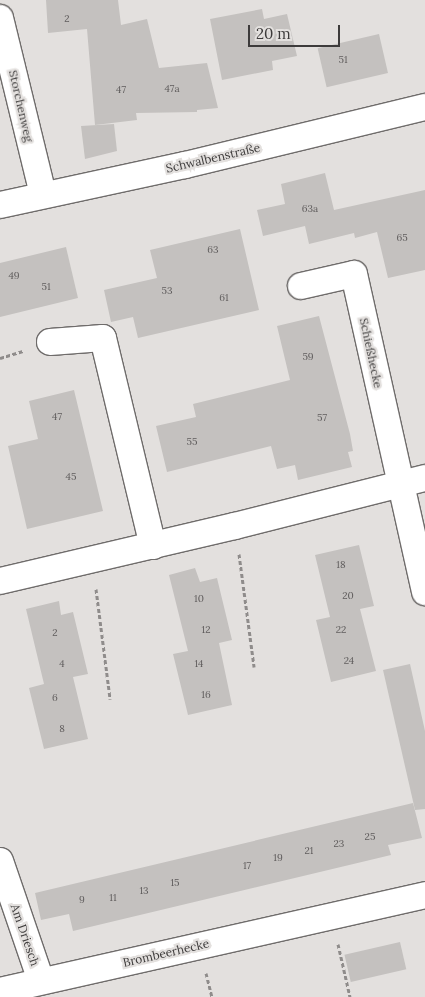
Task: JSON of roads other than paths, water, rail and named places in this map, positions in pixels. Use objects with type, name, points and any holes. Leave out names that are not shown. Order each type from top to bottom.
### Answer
[{"type":"street","name":"Storchenweg","points":[[0,18],[43,194]]},
{"type":"street","name":"Schwalbenstraße","points":[[0,205],[43,194],[185,165],[425,107]]},
{"type":"street","name":"Schießhecke","points":[[301,286],[354,274],[425,592]]},
{"type":"street","points":[[50,342],[103,338],[153,546]]},
{"type":"street","points":[[0,581],[153,546],[425,478]]},
{"type":"street","name":"Am Driesch","points":[[0,861],[41,981]]},
{"type":"street","name":"Brombeerhecke","points":[[0,991],[425,896]]}]
